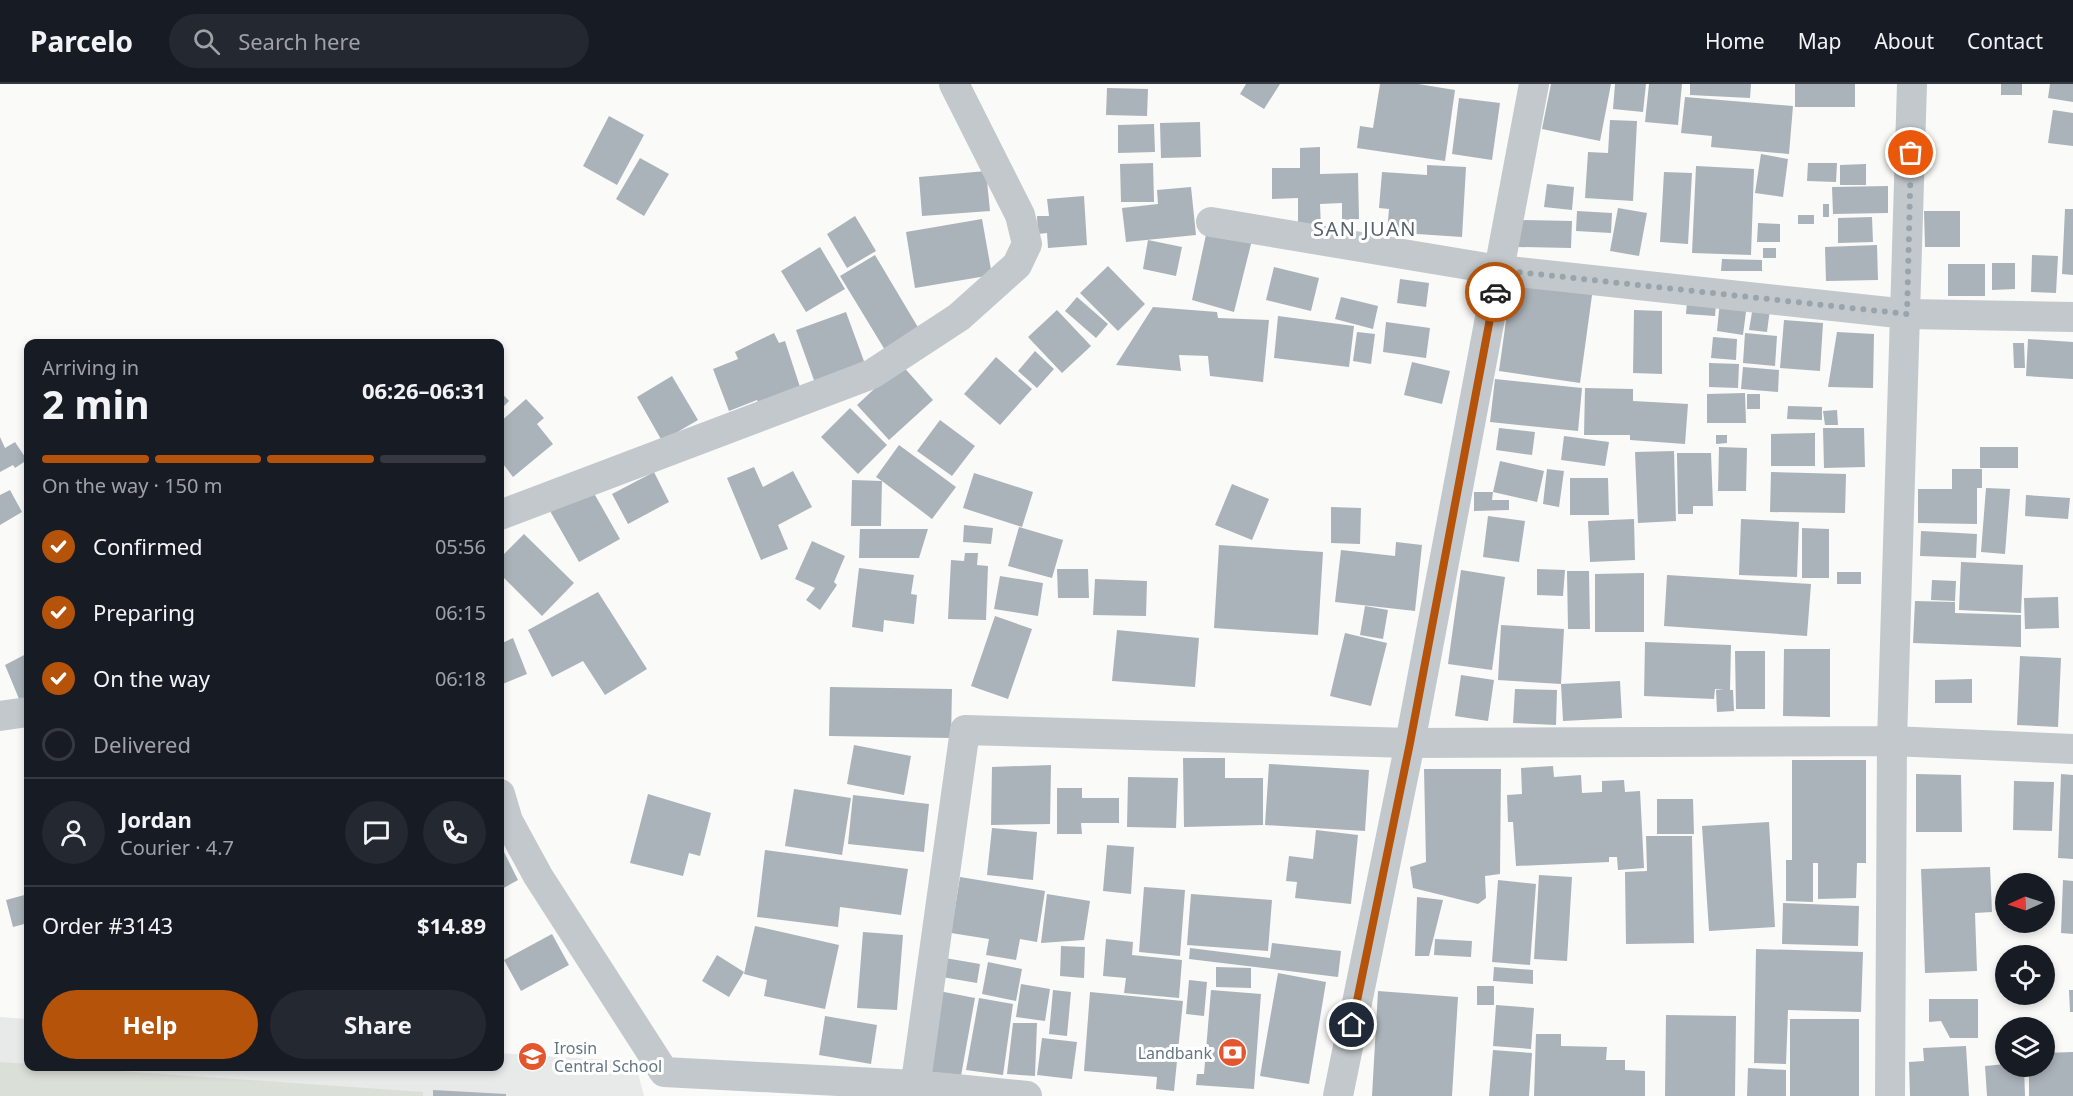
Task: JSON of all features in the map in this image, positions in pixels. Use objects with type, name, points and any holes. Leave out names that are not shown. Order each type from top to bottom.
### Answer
[{"type":"street","points":[[504,513],[872,374],[959,317],[1017,265],[1027,244],[1020,215],[954,84]]},
{"type":"street","points":[[1338,1096],[1410,743],[1534,84]]},
{"type":"street","points":[[1890,1096],[1892,741],[1907,314],[1912,84]]},
{"type":"street","points":[[1211,222],[1499,270],[1907,314],[2073,317]]},
{"type":"street","points":[[0,717],[24,713]]},
{"type":"street","points":[[915,1090],[965,730],[1410,743],[1892,741],[2073,749]]},
{"type":"street","points":[[504,807],[508,820],[538,876],[664,1072],[1027,1096]]},
{"type":"shaded area","name":"Irosin Central School","points":[[0,1017],[24,1019],[24,1071],[504,1071],[504,1053],[635,1062],[644,1096],[0,1096]]},
{"type":"shaded area","points":[[0,1062],[24,1064],[24,1071],[119,1071],[423,1092],[423,1096],[0,1096]]},
{"type":"building","points":[[1246,84],[1280,84],[1264,109],[1240,94]]},
{"type":"building","points":[[1380,84],[1418,84],[1455,90],[1445,161],[1357,148],[1360,126],[1373,128]]},
{"type":"building","points":[[1551,84],[1611,84],[1600,141],[1542,129]]},
{"type":"building","points":[[1615,84],[1646,84],[1643,112],[1613,109]]},
{"type":"building","points":[[1649,84],[1682,84],[1678,125],[1645,122]]},
{"type":"building","points":[[1690,84],[1751,84],[1750,98],[1690,95]]},
{"type":"building","points":[[1795,84],[1855,84],[1855,107],[1795,107]]},
{"type":"building","points":[[2001,84],[2022,84],[2022,95],[2001,95]]},
{"type":"building","points":[[2050,84],[2073,84],[2073,102],[2048,98]]},
{"type":"building","points":[[1107,88],[1148,89],[1147,116],[1106,115]]},
{"type":"building","points":[[1685,97],[1793,106],[1789,154],[1711,147],[1712,136],[1681,133]]},
{"type":"building","points":[[1459,98],[1500,103],[1492,160],[1452,154]]},
{"type":"building","points":[[2053,110],[2073,113],[2073,146],[2048,143]]},
{"type":"building","points":[[609,116],[644,135],[617,185],[583,166]]},
{"type":"building","points":[[1610,120],[1637,121],[1633,201],[1585,198],[1588,152],[1608,153]]},
{"type":"building","points":[[1200,122],[1201,157],[1161,158],[1160,123]]},
{"type":"building","points":[[1154,124],[1155,152],[1118,153],[1118,125]]},
{"type":"building","points":[[1320,147],[1320,174],[1358,173],[1359,219],[1342,220],[1342,203],[1320,204],[1321,229],[1298,229],[1298,198],[1272,199],[1272,168],[1300,168],[1300,148]]},
{"type":"building","points":[[1761,154],[1788,159],[1783,197],[1755,193]]},
{"type":"building","points":[[640,158],[669,174],[644,216],[616,199]]},
{"type":"building","points":[[1153,163],[1154,202],[1121,202],[1120,164]]},
{"type":"building","points":[[1808,163],[1837,163],[1836,182],[1807,181]]},
{"type":"building","points":[[1866,164],[1866,185],[1840,185],[1840,165]]},
{"type":"building","points":[[1427,165],[1466,167],[1462,237],[1387,232],[1389,209],[1379,208],[1382,172],[1427,175]]},
{"type":"building","points":[[1696,166],[1754,169],[1751,255],[1692,253]]},
{"type":"building","points":[[986,171],[990,211],[922,216],[919,177]]},
{"type":"building","points":[[1664,172],[1692,173],[1688,244],[1660,242]]},
{"type":"building","points":[[1547,184],[1574,187],[1572,210],[1544,207]]},
{"type":"building","points":[[1888,186],[1888,213],[1833,214],[1832,187]]},
{"type":"building","points":[[1191,187],[1196,235],[1126,242],[1122,208],[1158,204],[1157,190]]},
{"type":"building","points":[[1084,196],[1087,245],[1048,248],[1047,233],[1038,234],[1037,216],[1049,216],[1047,199]]},
{"type":"building","points":[[1823,204],[1829,204],[1829,217],[1823,217]]},
{"type":"building","points":[[1618,208],[1647,213],[1639,256],[1610,251]]},
{"type":"building","points":[[2065,209],[2073,209],[2073,275],[2062,274]]},
{"type":"building","points":[[1577,211],[1612,213],[1611,233],[1576,231]]},
{"type":"building","points":[[1924,211],[1960,211],[1960,247],[1925,247]]},
{"type":"building","points":[[1798,215],[1814,215],[1814,224],[1798,224]]},
{"type":"building","points":[[855,216],[876,251],[847,268],[827,234]]},
{"type":"building","points":[[1872,217],[1873,242],[1838,243],[1838,218]]},
{"type":"building","points":[[982,219],[992,275],[915,288],[906,232]]},
{"type":"building","points":[[1519,220],[1572,221],[1571,248],[1518,247]]},
{"type":"building","points":[[1758,223],[1780,224],[1780,242],[1757,242]]},
{"type":"building","points":[[1207,230],[1252,240],[1234,312],[1192,300]]},
{"type":"building","points":[[1148,240],[1182,247],[1176,276],[1143,269]]},
{"type":"building","points":[[1877,245],[1878,280],[1826,281],[1825,247]]},
{"type":"building","points":[[820,247],[845,289],[806,312],[781,271]]},
{"type":"building","points":[[1763,248],[1776,248],[1776,258],[1763,258]]},
{"type":"building","points":[[875,255],[922,334],[888,355],[840,276]]},
{"type":"building","points":[[2032,255],[2058,256],[2056,293],[2031,292]]},
{"type":"building","points":[[1722,259],[1762,260],[1762,271],[1721,271]]},
{"type":"building","points":[[1992,263],[2015,263],[2015,289],[1992,290]]},
{"type":"building","points":[[1948,264],[1985,264],[1985,296],[1948,296]]},
{"type":"building","points":[[1108,266],[1145,304],[1118,331],[1080,293]]},
{"type":"building","points":[[1274,267],[1319,278],[1311,311],[1266,300]]},
{"type":"building","points":[[1512,277],[1593,288],[1580,383],[1499,371]]},
{"type":"building","points":[[1400,279],[1429,283],[1426,307],[1397,303]]},
{"type":"building","points":[[1077,297],[1108,324],[1096,338],[1065,311]]},
{"type":"building","points":[[1341,297],[1378,306],[1373,329],[1335,319]]},
{"type":"building","points":[[1720,301],[1747,304],[1743,335],[1717,331]]},
{"type":"building","points":[[1687,302],[1716,305],[1715,316],[1686,314]]},
{"type":"building","points":[[1753,306],[1770,309],[1767,332],[1749,330]]},
{"type":"building","points":[[1153,307],[1217,312],[1218,318],[1269,320],[1263,382],[1210,376],[1208,356],[1179,355],[1181,371],[1116,365]]},
{"type":"building","points":[[1057,310],[1091,346],[1062,373],[1028,337]]},
{"type":"building","points":[[1634,310],[1662,311],[1662,374],[1633,373]]},
{"type":"building","points":[[846,312],[865,364],[815,383],[796,330]]},
{"type":"building","points":[[1278,316],[1354,326],[1349,367],[1274,358]]},
{"type":"building","points":[[1784,320],[1823,323],[1820,371],[1780,368]]},
{"type":"building","points":[[1386,322],[1430,328],[1426,358],[1383,352]]},
{"type":"building","points":[[1357,332],[1375,334],[1371,364],[1353,361]]},
{"type":"building","points":[[1837,332],[1874,334],[1873,388],[1828,387]]},
{"type":"building","points":[[774,333],[779,343],[785,341],[801,390],[761,409],[757,400],[729,411],[713,369],[738,359],[735,352]]},
{"type":"building","points":[[1745,333],[1777,336],[1775,366],[1743,363]]},
{"type":"building","points":[[1713,337],[1737,339],[1736,360],[1711,358]]},
{"type":"building","points":[[2028,339],[2073,342],[2073,379],[2026,376]]},
{"type":"building","points":[[2013,343],[2024,343],[2025,368],[2014,368]]},
{"type":"building","points":[[1035,351],[1054,369],[1037,388],[1018,371]]},
{"type":"building","points":[[996,357],[1032,389],[1000,425],[964,394]]},
{"type":"building","points":[[1412,362],[1450,371],[1442,404],[1404,395]]},
{"type":"building","points":[[1709,363],[1739,364],[1738,388],[1709,387]]},
{"type":"building","points":[[901,364],[933,400],[889,440],[857,405]]},
{"type":"building","points":[[1743,367],[1779,370],[1778,392],[1741,389]]},
{"type":"building","points":[[672,376],[698,420],[662,441],[637,397]]},
{"type":"building","points":[[1495,379],[1582,388],[1578,431],[1490,422]]},
{"type":"building","points":[[1585,388],[1633,389],[1633,401],[1688,404],[1685,444],[1630,440],[1630,435],[1584,435]]},
{"type":"building","points":[[1745,393],[1746,423],[1707,423],[1707,394]]},
{"type":"building","points":[[1747,394],[1760,394],[1760,409],[1747,409]]},
{"type":"building","points":[[504,395],[509,401],[504,406]]},
{"type":"building","points":[[526,399],[544,418],[537,424],[553,444],[513,477],[504,465],[504,418]]},
{"type":"building","points":[[1788,406],[1822,407],[1822,420],[1787,419]]},
{"type":"building","points":[[850,408],[887,445],[858,474],[821,437]]},
{"type":"building","points":[[1837,410],[1838,425],[1825,425],[1823,411]]},
{"type":"building","points":[[940,420],[975,446],[952,476],[917,451]]},
{"type":"building","points":[[1499,428],[1535,432],[1532,455],[1496,450]]},
{"type":"building","points":[[1823,428],[1864,428],[1865,467],[1824,468]]},
{"type":"building","points":[[1815,433],[1815,466],[1771,466],[1771,434]]},
{"type":"building","points":[[1716,435],[1727,435],[1727,443],[1716,444]]},
{"type":"building","points":[[1564,436],[1609,442],[1605,466],[1561,460]]},
{"type":"building","points":[[0,437],[5,448],[15,442],[24,456],[24,462],[15,468],[13,465],[0,472]]},
{"type":"building","points":[[899,445],[956,487],[932,519],[876,477]]},
{"type":"building","points":[[1719,447],[1747,448],[1746,491],[1718,491]]},
{"type":"building","points":[[1980,447],[2018,447],[2018,468],[1980,468]]},
{"type":"building","points":[[1674,451],[1676,521],[1638,523],[1635,452]]},
{"type":"building","points":[[1677,453],[1711,453],[1713,506],[1693,506],[1693,514],[1678,514]]},
{"type":"building","points":[[1500,461],[1544,471],[1537,502],[1493,492]]},
{"type":"building","points":[[754,467],[763,487],[793,471],[812,507],[778,525],[788,549],[761,560],[727,478]]},
{"type":"building","points":[[1547,469],[1564,471],[1559,507],[1543,504]]},
{"type":"building","points":[[1952,469],[1982,469],[1982,488],[1977,488],[1977,524],[1918,523],[1918,489],[1952,489]]},
{"type":"building","points":[[654,472],[669,502],[628,524],[612,494]]},
{"type":"building","points":[[1771,472],[1846,474],[1845,513],[1770,512]]},
{"type":"building","points":[[974,473],[1033,492],[1022,527],[963,508]]},
{"type":"building","points":[[1570,478],[1608,478],[1609,515],[1570,515]]},
{"type":"building","points":[[852,480],[882,481],[881,526],[851,526]]},
{"type":"building","points":[[1232,484],[1269,499],[1252,540],[1215,525]]},
{"type":"building","points":[[591,488],[620,539],[579,562],[550,511]]},
{"type":"building","points":[[1986,488],[2010,489],[2005,554],[1981,552]]},
{"type":"building","points":[[10,490],[22,512],[0,525],[0,495]]},
{"type":"building","points":[[1474,492],[1493,492],[1492,500],[1509,500],[1509,510],[1474,511]]},
{"type":"building","points":[[2026,495],[2070,498],[2068,519],[2025,516]]},
{"type":"building","points":[[1331,507],[1361,508],[1360,544],[1331,543]]},
{"type":"building","points":[[1488,516],[1525,521],[1519,562],[1483,557]]},
{"type":"building","points":[[1634,519],[1635,560],[1590,562],[1588,521]]},
{"type":"building","points":[[1741,519],[1799,522],[1797,577],[1739,575]]},
{"type":"building","points":[[964,525],[993,528],[991,544],[963,542]]},
{"type":"building","points":[[1019,527],[1063,540],[1052,578],[1008,566]]},
{"type":"building","points":[[1802,528],[1829,529],[1829,578],[1802,578]]},
{"type":"building","points":[[860,529],[928,529],[919,558],[859,558]]},
{"type":"building","points":[[1921,531],[1977,534],[1976,558],[1920,556]]},
{"type":"building","points":[[524,534],[574,583],[542,616],[504,578],[504,554]]},
{"type":"building","points":[[812,541],[845,556],[834,582],[837,585],[820,610],[806,600],[815,588],[795,579]]},
{"type":"building","points":[[1396,542],[1422,545],[1415,611],[1335,602],[1341,550],[1395,556]]},
{"type":"building","points":[[1219,545],[1323,552],[1318,635],[1214,628]]},
{"type":"building","points":[[965,553],[978,553],[977,565],[988,566],[986,620],[948,619],[951,560],[964,561]]},
{"type":"building","points":[[1961,562],[2023,565],[2021,613],[1959,610]]},
{"type":"building","points":[[859,568],[914,575],[911,594],[917,595],[914,624],[884,620],[883,632],[852,627]]},
{"type":"building","points":[[1057,569],[1088,569],[1089,598],[1058,598]]},
{"type":"building","points":[[1537,569],[1565,570],[1563,596],[1537,595]]},
{"type":"building","points":[[1461,570],[1505,577],[1492,670],[1448,664]]},
{"type":"building","points":[[1567,571],[1589,571],[1590,629],[1568,629]]},
{"type":"building","points":[[1837,572],[1861,572],[1861,584],[1837,584]]},
{"type":"building","points":[[1644,573],[1644,632],[1595,632],[1595,574]]},
{"type":"building","points":[[1667,575],[1811,584],[1807,636],[1664,626]]},
{"type":"building","points":[[1000,576],[1043,583],[1038,616],[994,609]]},
{"type":"building","points":[[1095,579],[1147,581],[1146,616],[1093,615]]},
{"type":"building","points":[[1932,580],[1956,581],[1955,601],[1931,600]]},
{"type":"building","points":[[598,592],[647,669],[605,695],[583,661],[552,677],[528,630]]},
{"type":"building","points":[[2058,597],[2059,628],[2025,629],[2024,598]]},
{"type":"building","points":[[1915,601],[1955,602],[1955,613],[2021,615],[2021,647],[1913,643]]},
{"type":"building","points":[[1365,606],[1388,610],[1383,639],[1360,635]]},
{"type":"building","points":[[995,616],[1032,629],[1008,699],[971,686]]},
{"type":"building","points":[[1501,625],[1564,629],[1561,684],[1498,680]]},
{"type":"building","points":[[1117,630],[1199,638],[1195,687],[1112,681]]},
{"type":"building","points":[[1345,633],[1387,643],[1371,706],[1330,696]]},
{"type":"building","points":[[513,638],[527,674],[504,683],[504,642]]},
{"type":"building","points":[[1645,642],[1731,645],[1730,690],[1733,690],[1734,711],[1717,712],[1716,690],[1724,690],[1715,689],[1714,699],[1644,696]]},
{"type":"building","points":[[1784,649],[1830,649],[1830,717],[1783,716]]},
{"type":"building","points":[[1735,651],[1765,651],[1765,709],[1736,709]]},
{"type":"building","points":[[24,655],[24,711],[5,665]]},
{"type":"building","points":[[2020,656],[2061,658],[2058,727],[2017,725]]},
{"type":"building","points":[[1461,675],[1494,680],[1488,721],[1455,716]]},
{"type":"building","points":[[1972,679],[1972,703],[1935,703],[1935,680]]},
{"type":"building","points":[[1620,681],[1622,718],[1563,721],[1561,684]]},
{"type":"building","points":[[830,687],[952,689],[951,738],[829,736]]},
{"type":"building","points":[[1515,689],[1557,690],[1556,725],[1513,723]]},
{"type":"building","points":[[854,745],[911,756],[904,795],[847,784]]},
{"type":"building","points":[[1183,758],[1225,758],[1225,778],[1263,778],[1263,825],[1184,827]]},
{"type":"building","points":[[1792,760],[1866,760],[1866,863],[1857,863],[1856,898],[1818,899],[1818,863],[1813,863],[1813,902],[1786,901],[1786,860],[1792,860]]},
{"type":"building","points":[[1269,764],[1369,770],[1365,831],[1265,825]]},
{"type":"building","points":[[1051,765],[1050,824],[991,825],[992,767]]},
{"type":"building","points":[[1553,766],[1554,777],[1581,775],[1582,793],[1602,792],[1602,781],[1624,780],[1625,792],[1640,791],[1644,868],[1618,870],[1617,857],[1609,857],[1609,862],[1516,866],[1513,822],[1508,822],[1507,795],[1522,794],[1521,768]]},
{"type":"building","points":[[1424,769],[1501,769],[1500,874],[1485,876],[1486,898],[1478,904],[1413,888],[1410,867],[1426,862]]},
{"type":"building","points":[[1916,774],[1961,775],[1962,832],[1916,832]]},
{"type":"building","points":[[2061,774],[2073,775],[2073,859],[2058,858]]},
{"type":"building","points":[[1128,777],[1178,778],[1176,828],[1127,827]]},
{"type":"building","points":[[2014,781],[2054,782],[2052,831],[2013,830]]},
{"type":"building","points":[[1057,788],[1082,788],[1082,798],[1119,798],[1119,823],[1081,823],[1082,834],[1057,834]]},
{"type":"building","points":[[794,789],[851,798],[842,855],[785,846]]},
{"type":"building","points":[[648,794],[711,813],[700,856],[689,853],[683,876],[630,863]]},
{"type":"building","points":[[853,795],[929,804],[924,852],[848,844]]},
{"type":"building","points":[[1657,799],[1693,799],[1694,834],[1657,834]]},
{"type":"building","points":[[1769,822],[1775,927],[1709,931],[1702,826]]},
{"type":"building","points":[[992,828],[1037,832],[1033,880],[987,875]]},
{"type":"building","points":[[1316,830],[1358,835],[1351,904],[1295,898],[1297,882],[1286,881],[1289,856],[1313,859]]},
{"type":"building","points":[[1646,836],[1692,836],[1694,943],[1626,944],[1625,872],[1647,871]]},
{"type":"building","points":[[1107,845],[1134,847],[1131,894],[1103,891]]},
{"type":"building","points":[[765,850],[908,869],[901,915],[840,907],[838,927],[757,917]]},
{"type":"building","points":[[504,852],[518,880],[504,888]]},
{"type":"building","points":[[1990,867],[1992,912],[1975,913],[1977,971],[1925,973],[1921,869]]},
{"type":"building","points":[[1539,875],[1572,877],[1567,961],[1534,959]]},
{"type":"building","points":[[960,877],[1045,891],[1037,942],[1020,939],[1016,960],[986,955],[989,939],[951,933]]},
{"type":"building","points":[[1498,880],[1536,884],[1530,965],[1492,962]]},
{"type":"building","points":[[2063,880],[2073,881],[2073,934],[2061,933]]},
{"type":"building","points":[[1144,887],[1185,890],[1180,956],[1139,952]]},
{"type":"building","points":[[1047,894],[1090,901],[1084,940],[1041,943]]},
{"type":"building","points":[[1191,894],[1272,900],[1268,951],[1187,945]]},
{"type":"building","points":[[24,895],[24,924],[13,927],[6,900]]},
{"type":"building","points":[[1417,897],[1443,900],[1429,956],[1415,956]]},
{"type":"building","points":[[1783,903],[1859,906],[1858,946],[1782,944]]},
{"type":"building","points":[[755,926],[839,945],[825,1009],[764,996],[767,980],[744,974]]},
{"type":"building","points":[[863,932],[903,935],[897,1010],[857,1008]]},
{"type":"building","points":[[552,934],[569,965],[521,991],[504,960]]},
{"type":"building","points":[[1106,939],[1133,942],[1132,955],[1182,960],[1179,998],[1124,993],[1126,978],[1103,976]]},
{"type":"building","points":[[1435,939],[1472,941],[1471,957],[1434,955]]},
{"type":"building","points":[[1272,943],[1341,951],[1338,977],[1189,959],[1190,948],[1270,958]]},
{"type":"building","points":[[1061,946],[1085,947],[1084,978],[1060,976]]},
{"type":"building","points":[[1756,949],[1863,952],[1861,1012],[1788,1010],[1786,1064],[1754,1063]]},
{"type":"building","points":[[717,955],[744,972],[729,997],[702,981]]},
{"type":"building","points":[[945,958],[980,964],[977,983],[942,977]]},
{"type":"building","points":[[988,962],[1022,969],[1016,1001],[982,994]]},
{"type":"building","points":[[1216,967],[1251,968],[1251,988],[1216,987]]},
{"type":"building","points":[[1494,967],[1533,970],[1533,984],[1493,981]]},
{"type":"building","points":[[1278,973],[1326,982],[1309,1084],[1260,1076]]},
{"type":"building","points":[[1189,980],[1207,982],[1204,1016],[1186,1014]]},
{"type":"building","points":[[1021,984],[1050,989],[1045,1021],[1016,1017]]},
{"type":"building","points":[[1477,986],[1494,986],[1494,1005],[1477,1005]]},
{"type":"building","points":[[1053,990],[1071,992],[1067,1036],[1049,1034]]},
{"type":"building","points":[[1211,990],[1261,994],[1254,1089],[1196,1085],[1197,1074],[1204,1074]]},
{"type":"building","points":[[2069,990],[2073,990],[2073,1012],[2070,1012]]},
{"type":"building","points":[[939,991],[975,998],[959,1087],[923,1080]]},
{"type":"building","points":[[1378,991],[1458,997],[1452,1096],[1372,1096]]},
{"type":"building","points":[[1090,992],[1183,1001],[1174,1091],[1156,1089],[1157,1077],[1084,1071]]},
{"type":"building","points":[[979,998],[1013,1004],[1003,1075],[966,1070]]},
{"type":"building","points":[[1929,999],[1978,999],[1978,1038],[1950,1038],[1941,1021],[1929,1022]]},
{"type":"building","points":[[1496,1005],[1534,1008],[1531,1049],[1493,1046]]},
{"type":"building","points":[[1666,1015],[1736,1016],[1735,1096],[1665,1096]]},
{"type":"building","points":[[825,1016],[877,1025],[871,1064],[819,1055]]},
{"type":"building","points":[[1790,1019],[1859,1019],[1859,1096],[1790,1096]]},
{"type":"building","points":[[1013,1023],[1037,1023],[1035,1076],[1007,1074]]},
{"type":"building","points":[[1536,1034],[1561,1034],[1561,1046],[1607,1047],[1606,1060],[1625,1060],[1625,1070],[1645,1071],[1645,1096],[1534,1096]]},
{"type":"building","points":[[1042,1038],[1077,1042],[1072,1079],[1037,1075]]},
{"type":"building","points":[[1966,1046],[1969,1096],[1910,1096],[1909,1062],[1924,1061],[1923,1048]]},
{"type":"building","points":[[1493,1050],[1532,1053],[1529,1096],[1489,1096]]},
{"type":"building","points":[[2073,1052],[2073,1096],[2029,1096],[2029,1077],[2055,1077],[2055,1053]]},
{"type":"building","points":[[1995,1065],[1995,1077],[2024,1077],[2025,1096],[1987,1096],[1985,1066]]},
{"type":"building","points":[[1748,1068],[1786,1070],[1786,1096],[1747,1096]]},
{"type":"building","points":[[433,1090],[506,1094],[506,1096],[433,1096]]},
{"type":"way so far","points":[[1495,292],[1499,270],[1907,314],[1911,153]]},
{"type":"place","name":"Landbank","points":[[1233,1053]]},
{"type":"place","name":"Irosin Central School","points":[[533,1057]]},
{"type":"district","name":"SAN JUAN","points":[[1365,228]]},
{"type":"route","points":[[1352,1025],[1410,743],[1495,292]]}]
